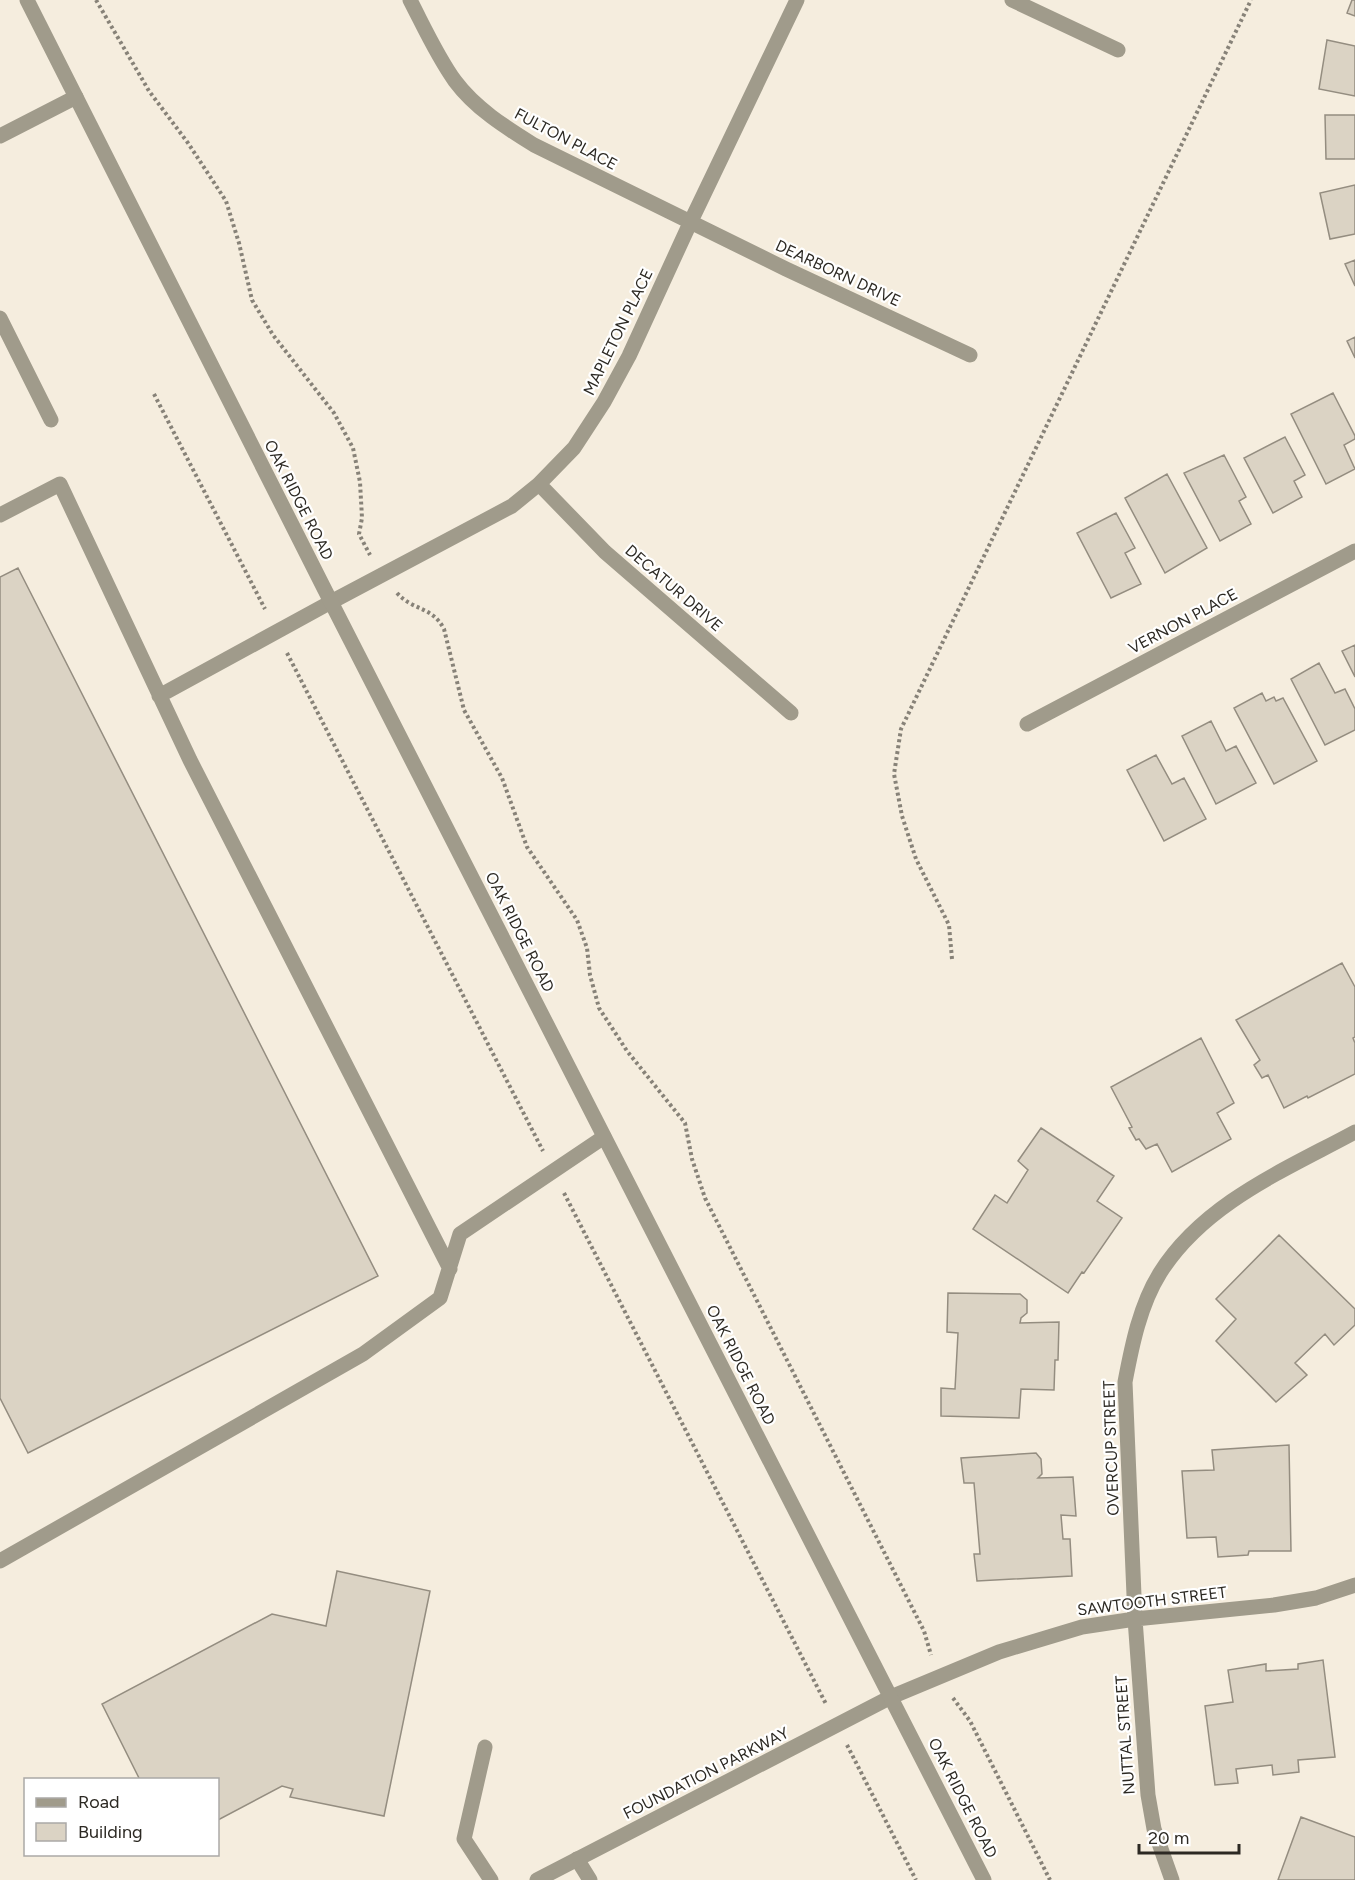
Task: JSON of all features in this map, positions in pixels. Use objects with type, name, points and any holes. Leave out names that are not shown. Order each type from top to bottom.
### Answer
[{"type":"street","name":"OAK RIDGE ROAD","points":[[27,0],[331,602],[984,1880]]},
{"type":"street","name":"FULTON PLACE","points":[[410,0],[443,63],[456,82],[477,105],[501,125],[534,145],[691,221]]},
{"type":"street","name":"MAPLETON PLACE","points":[[159,696],[513,506],[540,484],[574,448],[604,402],[629,356],[797,0]]},
{"type":"street","points":[[1012,0],[1119,50]]},
{"type":"street","points":[[0,136],[76,97]]},
{"type":"street","name":"DEARBORN DRIVE","points":[[691,221],[786,269],[970,354]]},
{"type":"street","points":[[0,318],[51,420]]},
{"type":"street","points":[[0,515],[60,484],[190,760],[450,1269]]},
{"type":"street","name":"DECATUR DRIVE","points":[[540,484],[605,552],[791,713]]},
{"type":"street","name":"VERNON PLACE","points":[[1027,724],[1355,551]]},
{"type":"street","name":"OVERCUP STREET","points":[[1135,1619],[1125,1382],[1131,1349],[1147,1301],[1160,1273],[1200,1224],[1245,1192],[1355,1132]]},
{"type":"street","points":[[0,1561],[363,1354],[440,1298],[460,1234],[604,1137]]},
{"type":"street","name":"SAWTOOTH STREET","points":[[891,1697],[999,1652],[1082,1627],[1135,1619],[1274,1605],[1316,1598],[1355,1585]]},
{"type":"street","name":"NUTTAL STREET","points":[[1135,1619],[1149,1810],[1172,1880]]},
{"type":"street","name":"FOUNDATION PARKWAY","points":[[537,1880],[891,1697]]},
{"type":"street","points":[[486,1747],[464,1839],[491,1880]]},
{"type":"street","points":[[577,1859],[590,1880]]},
{"type":"path","points":[[96,0],[149,91],[188,143],[226,201],[239,243],[252,300],[273,335],[334,413],[352,448],[360,482],[362,518],[359,534],[381,575],[403,601],[438,617],[444,629],[464,710],[502,778],[527,847],[577,920],[587,948],[590,975],[599,1008],[627,1051],[685,1123],[692,1159],[705,1198],[924,1631],[938,1677],[970,1721],[1050,1880]]},
{"type":"path","points":[[952,959],[949,925],[916,859],[902,816],[894,774],[901,729],[1251,0]]},
{"type":"path","points":[[154,394],[916,1880]]},
{"type":"building","points":[[1352,0],[1355,0],[1355,16],[1347,13]]},
{"type":"building","points":[[1327,40],[1355,46],[1355,96],[1319,89]]},
{"type":"building","points":[[1325,115],[1355,115],[1355,159],[1326,159]]},
{"type":"building","points":[[1355,185],[1355,234],[1330,239],[1320,193]]},
{"type":"building","points":[[1355,260],[1355,286],[1345,264]]},
{"type":"building","points":[[1355,337],[1355,358],[1347,341]]},
{"type":"building","points":[[1333,393],[1355,436],[1355,439],[1344,445],[1355,469],[1326,484],[1291,414]]},
{"type":"building","points":[[1285,437],[1305,475],[1294,481],[1302,497],[1273,513],[1244,458]]},
{"type":"building","points":[[1224,455],[1246,497],[1239,501],[1251,524],[1220,541],[1184,473]]},
{"type":"building","points":[[1167,474],[1207,548],[1165,573],[1125,498]]},
{"type":"building","points":[[1116,513],[1135,548],[1125,553],[1141,584],[1111,598],[1077,533]]},
{"type":"building","points":[[18,568],[378,1276],[28,1453],[0,1398],[0,577]]},
{"type":"building","points":[[1355,645],[1355,677],[1342,651]]},
{"type":"building","points":[[1319,663],[1335,693],[1345,689],[1355,709],[1355,730],[1325,745],[1291,679]]},
{"type":"building","points":[[1262,693],[1266,701],[1274,697],[1276,701],[1283,698],[1317,761],[1274,784],[1234,708]]},
{"type":"building","points":[[1211,721],[1226,751],[1236,746],[1256,783],[1216,804],[1182,736]]},
{"type":"building","points":[[1156,755],[1172,784],[1184,778],[1206,819],[1164,841],[1127,770]]},
{"type":"building","points":[[1342,963],[1355,987],[1355,1037],[1353,1038],[1355,1074],[1284,1108],[1268,1075],[1262,1078],[1254,1065],[1260,1060],[1236,1020]]},
{"type":"building","points":[[1201,1038],[1234,1103],[1217,1113],[1231,1139],[1172,1172],[1157,1144],[1146,1149],[1139,1139],[1136,1140],[1129,1128],[1132,1127],[1111,1087]]},
{"type":"building","points":[[1041,1128],[1114,1176],[1097,1201],[1122,1218],[1068,1293],[973,1229],[995,1195],[1007,1203],[1028,1170],[1018,1161]]},
{"type":"building","points":[[1279,1235],[1355,1309],[1355,1325],[1334,1345],[1325,1334],[1295,1363],[1307,1375],[1276,1402],[1216,1341],[1236,1319],[1216,1299]]},
{"type":"building","points":[[948,1293],[1020,1294],[1027,1300],[1027,1313],[1021,1318],[1020,1323],[1059,1322],[1054,1390],[1021,1389],[1019,1418],[941,1416],[941,1388],[955,1389],[958,1333],[947,1332]]},
{"type":"building","points":[[1289,1445],[1291,1551],[1249,1551],[1248,1555],[1218,1557],[1216,1537],[1187,1538],[1182,1471],[1214,1470],[1212,1450]]},
{"type":"building","points":[[1036,1453],[1041,1459],[1042,1474],[1038,1478],[1073,1477],[1076,1516],[1061,1515],[1063,1539],[1070,1539],[1072,1576],[977,1581],[974,1554],[980,1554],[974,1483],[964,1483],[961,1458]]},
{"type":"building","points":[[337,1571],[430,1591],[384,1816],[290,1797],[293,1789],[282,1786],[219,1819],[219,1778],[139,1778],[102,1704],[272,1614],[326,1626]]},
{"type":"building","points":[[1323,1660],[1335,1757],[1298,1760],[1299,1772],[1273,1775],[1272,1765],[1236,1769],[1238,1783],[1215,1785],[1205,1706],[1233,1702],[1228,1670],[1266,1664],[1266,1671],[1298,1669],[1298,1664]]},
{"type":"building","points":[[1301,1817],[1355,1837],[1355,1880],[1278,1880]]}]
